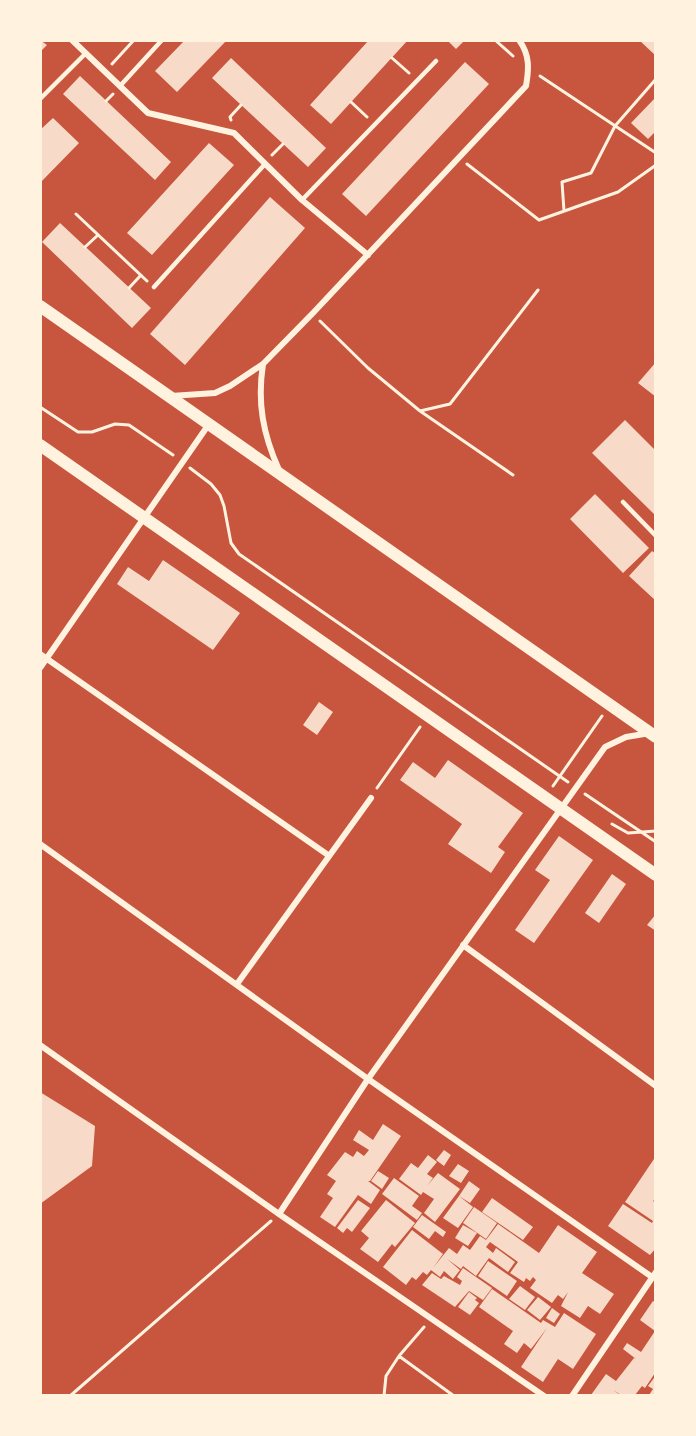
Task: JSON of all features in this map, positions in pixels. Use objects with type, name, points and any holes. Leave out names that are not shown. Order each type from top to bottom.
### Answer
[{"type":"main road","points":[[40,306],[653,735]]},
{"type":"main road","points":[[40,445],[656,875]]},
{"type":"street","points":[[72,40],[148,113],[234,133],[302,200],[368,255]]},
{"type":"street","points":[[170,396],[215,393],[230,386],[263,364],[313,313],[526,86],[529,69],[526,50],[519,40]]},
{"type":"street","points":[[263,364],[260,388],[261,410],[270,450],[280,474]]},
{"type":"street","points":[[40,668],[209,424]]},
{"type":"street","points":[[40,654],[328,855]]},
{"type":"street","points":[[279,1215],[368,1079],[605,747],[626,736],[653,735]]},
{"type":"street","points":[[237,984],[371,798]]},
{"type":"street","points":[[40,844],[368,1079],[654,1274],[572,1395]]},
{"type":"street","points":[[463,945],[656,1086]]},
{"type":"street","points":[[40,1045],[279,1215],[544,1395]]},
{"type":"lane","points":[[120,87],[162,40]]},
{"type":"lane","points":[[40,99],[85,54]]},
{"type":"lane","points":[[302,200],[436,61]]},
{"type":"lane","points":[[154,287],[265,164]]},
{"type":"lane","points":[[624,502],[656,536]]},
{"type":"path","points":[[105,72],[134,40]]},
{"type":"path","points":[[392,58],[417,80]]},
{"type":"path","points":[[529,69],[656,153]]},
{"type":"path","points":[[564,211],[562,182],[591,173],[615,126],[656,79]]},
{"type":"path","points":[[351,102],[375,124]]},
{"type":"path","points":[[234,133],[230,117],[241,105]]},
{"type":"path","points":[[459,158],[539,220],[618,192],[656,165]]},
{"type":"path","points":[[76,214],[154,287]]},
{"type":"path","points":[[85,247],[98,235]]},
{"type":"path","points":[[129,288],[141,275]]},
{"type":"path","points":[[420,411],[450,404],[538,290]]},
{"type":"path","points":[[313,313],[368,368],[420,411],[513,475]]},
{"type":"path","points":[[40,407],[78,432],[92,432],[115,424],[129,425],[183,462],[211,484],[220,495],[231,543],[240,554],[656,842]]},
{"type":"path","points":[[553,786],[610,705]]},
{"type":"path","points":[[371,798],[428,716]]},
{"type":"path","points":[[70,1395],[261,1227],[279,1215]]},
{"type":"path","points":[[384,1395],[386,1376],[399,1356],[431,1318]]},
{"type":"path","points":[[399,1356],[454,1395]]},
{"type":"building","points":[[40,40],[47,45],[40,52]]},
{"type":"building","points":[[185,40],[227,40],[177,92],[155,71]]},
{"type":"building","points":[[369,40],[408,40],[331,124],[310,105]]},
{"type":"building","points":[[447,40],[465,40],[456,49]]},
{"type":"building","points":[[639,40],[656,40],[656,56]]},
{"type":"building","points":[[231,58],[326,148],[308,167],[212,78]]},
{"type":"building","points":[[465,62],[489,84],[366,216],[342,194]]},
{"type":"building","points":[[80,76],[171,162],[155,180],[63,94]]},
{"type":"building","points":[[656,97],[656,131],[648,139],[631,123]]},
{"type":"building","points":[[53,118],[79,143],[40,183],[40,130]]},
{"type":"building","points":[[209,143],[234,165],[152,255],[127,233]]},
{"type":"building","points":[[270,197],[305,228],[185,365],[150,334]]},
{"type":"building","points":[[60,223],[151,308],[132,328],[42,242]]},
{"type":"building","points":[[656,362],[656,397],[638,383]]},
{"type":"building","points":[[625,420],[656,451],[656,516],[592,453]]},
{"type":"building","points":[[595,494],[649,548],[623,573],[570,519]]},
{"type":"building","points":[[652,551],[656,554],[656,601],[629,576]]},
{"type":"building","points":[[163,560],[240,613],[213,650],[117,584],[128,567],[149,581]]},
{"type":"building","points":[[319,702],[333,712],[317,735],[303,725]]},
{"type":"building","points":[[448,760],[523,813],[498,847],[505,852],[491,873],[448,844],[462,824],[400,780],[413,762],[435,778]]},
{"type":"building","points":[[559,836],[593,860],[534,943],[515,930],[550,880],[535,870]]},
{"type":"building","points":[[612,874],[626,884],[599,923],[585,913]]},
{"type":"building","points":[[656,914],[656,931],[647,925]]},
{"type":"building","points":[[40,1092],[95,1126],[92,1166],[40,1204]]},
{"type":"building","points":[[383,1124],[401,1136],[368,1181],[380,1190],[371,1204],[358,1195],[335,1227],[320,1217],[333,1198],[327,1194],[336,1181],[327,1175],[345,1152],[353,1157],[357,1151],[364,1156],[369,1150],[353,1140],[359,1130],[373,1140]]},
{"type":"building","points":[[444,1150],[451,1155],[444,1166],[436,1160]]},
{"type":"building","points":[[428,1155],[437,1162],[427,1174],[433,1178],[427,1186],[438,1173],[460,1189],[435,1222],[424,1213],[434,1199],[423,1192],[421,1195],[399,1179],[411,1163],[418,1168]]},
{"type":"building","points":[[656,1156],[656,1198],[653,1201],[656,1203],[656,1248],[650,1255],[608,1226],[623,1204],[652,1223],[653,1221],[625,1202]]},
{"type":"building","points":[[458,1164],[469,1171],[461,1183],[449,1176]]},
{"type":"building","points":[[378,1171],[389,1178],[382,1189],[371,1181]]},
{"type":"building","points":[[394,1178],[419,1196],[412,1206],[422,1213],[417,1220],[382,1194]]},
{"type":"building","points":[[469,1181],[480,1189],[470,1203],[459,1196]]},
{"type":"building","points":[[459,1196],[473,1207],[458,1228],[443,1218]]},
{"type":"building","points":[[492,1198],[533,1227],[523,1240],[482,1212]]},
{"type":"building","points":[[358,1200],[370,1208],[352,1232],[347,1228],[343,1233],[337,1228]]},
{"type":"building","points":[[386,1200],[415,1223],[395,1247],[392,1244],[378,1262],[360,1249],[369,1238],[361,1231]]},
{"type":"building","points":[[474,1207],[497,1223],[486,1239],[463,1223]]},
{"type":"building","points":[[422,1215],[446,1232],[443,1237],[435,1231],[429,1239],[413,1227]]},
{"type":"building","points":[[498,1224],[539,1253],[558,1225],[597,1252],[582,1273],[614,1294],[600,1314],[588,1306],[580,1318],[561,1306],[568,1292],[563,1299],[558,1295],[552,1303],[530,1288],[536,1280],[533,1277],[530,1281],[526,1278],[524,1282],[510,1273],[518,1262],[490,1242],[486,1247],[493,1253],[496,1248],[515,1262],[508,1272],[489,1258],[476,1276],[463,1266],[461,1269],[447,1259],[460,1270],[453,1279],[444,1271],[440,1277],[431,1270],[427,1275],[423,1272],[416,1280],[412,1277],[406,1285],[383,1267],[412,1230],[443,1254],[433,1268],[449,1248],[457,1254],[463,1245],[470,1250],[480,1236],[486,1240]]},
{"type":"building","points":[[463,1225],[477,1233],[468,1246],[455,1238]]},
{"type":"building","points":[[488,1261],[517,1281],[507,1296],[478,1276]]},
{"type":"building","points":[[463,1268],[492,1288],[483,1300],[469,1291],[455,1307],[422,1285],[432,1273],[441,1279],[444,1276],[460,1285],[462,1281],[457,1277]]},
{"type":"building","points":[[520,1286],[535,1297],[525,1310],[509,1299]]},
{"type":"building","points":[[492,1289],[541,1323],[543,1320],[555,1327],[564,1313],[596,1334],[573,1369],[558,1359],[543,1382],[521,1367],[547,1328],[531,1349],[524,1343],[517,1353],[504,1344],[513,1331],[479,1307]]},
{"type":"building","points":[[469,1292],[477,1298],[475,1300],[479,1303],[470,1315],[458,1307]]},
{"type":"building","points":[[538,1297],[551,1307],[540,1320],[527,1310]]},
{"type":"building","points":[[653,1301],[656,1303],[655,1373],[645,1388],[642,1386],[635,1395],[621,1395],[613,1390],[620,1395],[591,1395],[606,1374],[616,1381],[634,1358],[636,1359],[623,1349],[627,1343],[641,1352],[655,1331],[640,1320]]},
{"type":"building","points":[[552,1308],[560,1314],[554,1323],[546,1318]]},
{"type":"building","points":[[654,1378],[656,1395],[649,1395],[653,1389],[648,1386]]}]
